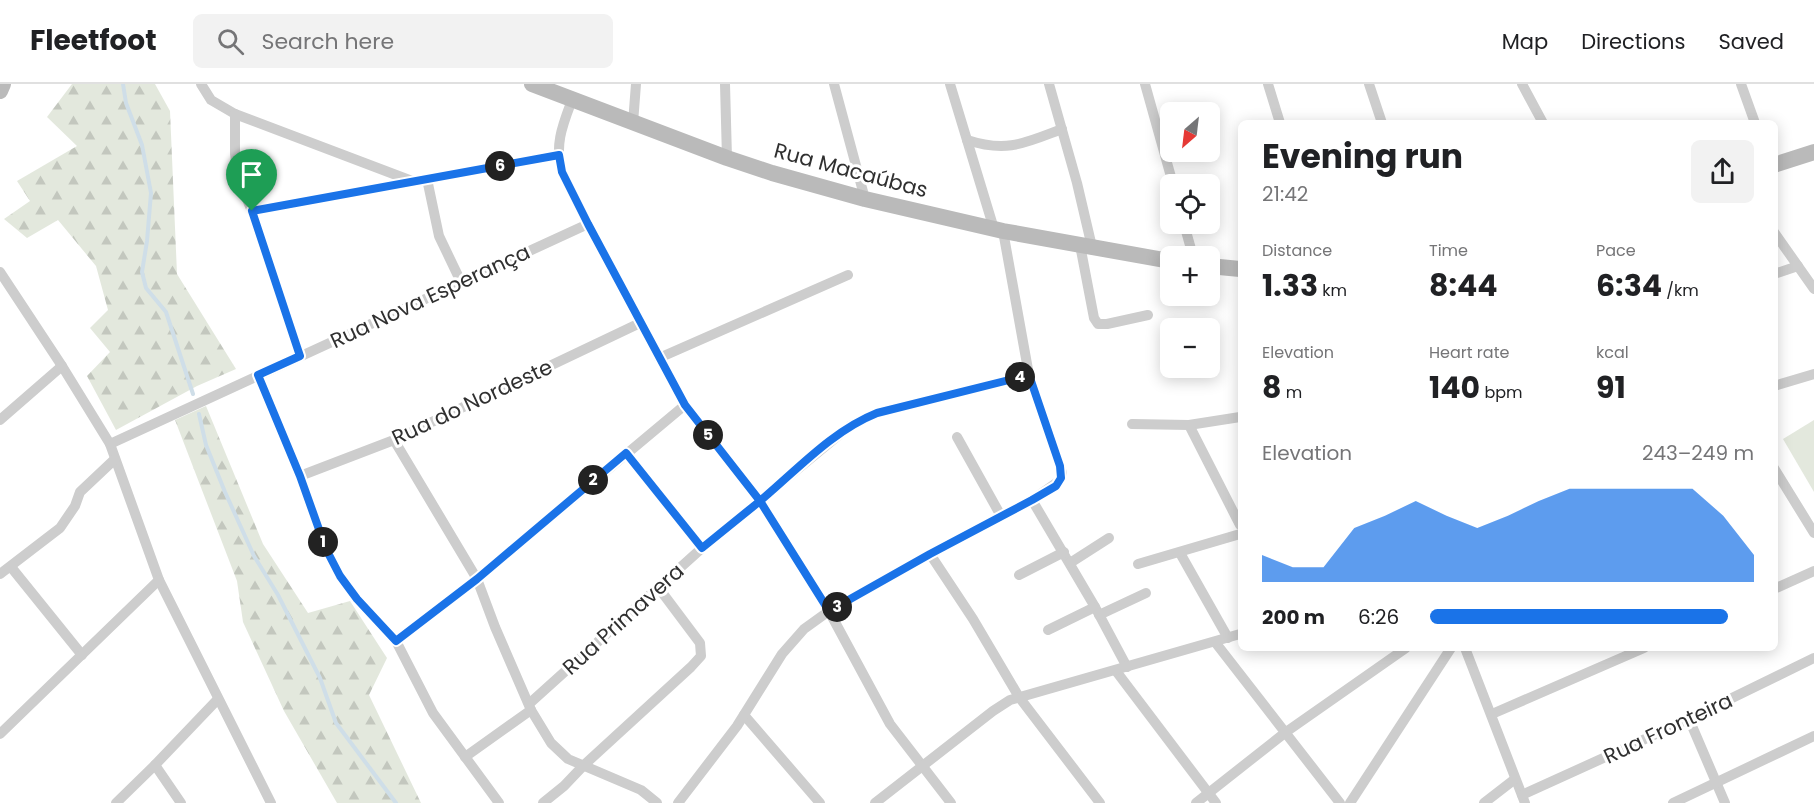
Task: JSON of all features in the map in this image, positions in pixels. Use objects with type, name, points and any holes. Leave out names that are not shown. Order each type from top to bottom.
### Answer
[{"type":"street","points":[[0,91],[3,84]]},
{"type":"street","points":[[201,84],[211,100],[235,114],[412,181]]},
{"type":"street","name":"Rua Macaúbas","points":[[531,84],[727,158],[865,199],[999,230],[1160,259]]},
{"type":"street","points":[[633,123],[636,84]]},
{"type":"street","points":[[725,84],[727,158]]},
{"type":"street","points":[[834,84],[865,199]]},
{"type":"street","points":[[678,803],[744,715],[782,654],[804,629],[829,611],[1032,500],[1059,482],[1062,473],[1029,375],[999,230],[950,84]]},
{"type":"street","points":[[1049,84],[1062,129],[1086,246],[1094,318],[1098,324],[1107,324],[1148,315]]},
{"type":"street","points":[[1145,84],[1170,174]]},
{"type":"street","points":[[1268,84],[1279,120]]},
{"type":"street","points":[[1368,84],[1381,120]]},
{"type":"street","points":[[1522,84],[1541,120]]},
{"type":"street","points":[[1741,84],[1754,120]]},
{"type":"street","points":[[572,100],[559,135],[562,172],[659,358],[685,405],[760,501],[829,611],[890,724],[951,803]]},
{"type":"street","points":[[235,114],[236,167],[242,190],[252,211],[300,356]]},
{"type":"street","points":[[968,140],[988,147],[1001,147],[1019,144],[1062,129]]},
{"type":"street","points":[[1778,164],[1814,152]]},
{"type":"street","points":[[252,211],[559,155]]},
{"type":"street","points":[[427,179],[439,236],[461,282]]},
{"type":"street","name":"Rua Nova Esperança","points":[[110,444],[588,224]]},
{"type":"street","points":[[1778,238],[1814,289]]},
{"type":"street","points":[[1778,273],[1798,266]]},
{"type":"street","points":[[1220,267],[1238,269]]},
{"type":"street","points":[[0,273],[62,366],[110,444],[159,580],[271,803]]},
{"type":"street","points":[[659,358],[848,276]]},
{"type":"street","name":"Rua do Nordeste","points":[[300,476],[394,440],[640,322]]},
{"type":"street","points":[[0,420],[62,366]]},
{"type":"street","points":[[1778,385],[1814,374]]},
{"type":"street","points":[[258,375],[300,476],[326,549],[340,576],[357,599],[396,641],[433,713],[499,803]]},
{"type":"street","name":"Rua Primavera","points":[[465,757],[531,706],[702,548],[839,433],[877,413],[1029,375]]},
{"type":"street","points":[[396,641],[477,579],[685,405]]},
{"type":"street","points":[[1132,424],[1189,425],[1238,417]]},
{"type":"street","points":[[1189,425],[1238,521]]},
{"type":"street","points":[[957,437],[1001,516]]},
{"type":"street","points":[[394,440],[477,579],[495,627],[531,706],[551,743],[568,759],[641,790],[657,803]]},
{"type":"street","points":[[626,453],[702,548]]},
{"type":"street","points":[[0,574],[60,528],[68,519],[80,492],[116,459]]},
{"type":"street","points":[[1778,472],[1814,533]]},
{"type":"street","points":[[1032,500],[1064,552],[1127,667]]},
{"type":"street","points":[[1138,564],[1238,535]]},
{"type":"street","points":[[1070,563],[1109,538]]},
{"type":"street","points":[[1019,575],[1064,552]]},
{"type":"street","points":[[1180,553],[1228,638]]},
{"type":"street","points":[[930,554],[973,619],[1019,697],[1100,803]]},
{"type":"street","points":[[11,567],[82,655]]},
{"type":"street","points":[[1778,587],[1814,571]]},
{"type":"street","points":[[0,734],[159,580]]},
{"type":"street","points":[[543,803],[564,786],[701,656],[700,644],[658,587]]},
{"type":"street","points":[[1048,630],[1146,593]]},
{"type":"street","points":[[875,803],[1010,700],[1238,635]]},
{"type":"street","points":[[1215,642],[1340,803]]},
{"type":"street","points":[[1196,803],[1286,732],[1402,651]]},
{"type":"street","points":[[1350,803],[1449,651]]},
{"type":"street","points":[[1466,651],[1523,799]]},
{"type":"street","points":[[1492,714],[1637,651]]},
{"type":"street","name":"Rua Fronteira","points":[[1523,799],[1814,658]]},
{"type":"street","points":[[1116,671],[1216,803]]},
{"type":"street","points":[[116,803],[218,699]]},
{"type":"street","points":[[744,715],[819,803]]},
{"type":"street","points":[[1689,719],[1725,803]]},
{"type":"street","points":[[1673,803],[1814,736]]},
{"type":"street","points":[[155,765],[181,803]]},
{"type":"street","points":[[1484,803],[1515,779]]},
{"type":"green space","points":[[72,84],[155,84],[170,111],[177,274],[236,369],[197,386],[116,430],[87,376],[110,352],[90,328],[108,310],[96,266],[58,220],[27,238],[4,219],[30,201],[17,181],[77,146],[47,117]]},
{"type":"green space","points":[[206,406],[263,544],[308,613],[350,601],[387,658],[369,695],[421,803],[337,803],[284,711],[243,622],[237,581],[175,420]]},
{"type":"green space","points":[[1814,420],[1814,492],[1783,439]]},
{"type":"waterway","points":[[123,84],[126,103],[142,145],[151,193],[142,272],[146,288],[166,312],[193,394]]},
{"type":"waterway","points":[[199,414],[206,445],[225,492],[254,556],[278,595],[320,678],[336,723],[396,803]]},
{"type":"route","points":[[252,211],[300,356],[258,375],[300,476],[326,549],[340,576],[357,599],[396,641],[477,579],[626,453],[702,548],[760,501],[829,611],[1032,500],[1056,486],[1061,478],[1060,466],[1029,375],[877,413],[862,419],[839,433],[760,501],[685,405],[588,224],[562,172],[559,155],[252,211]]}]
